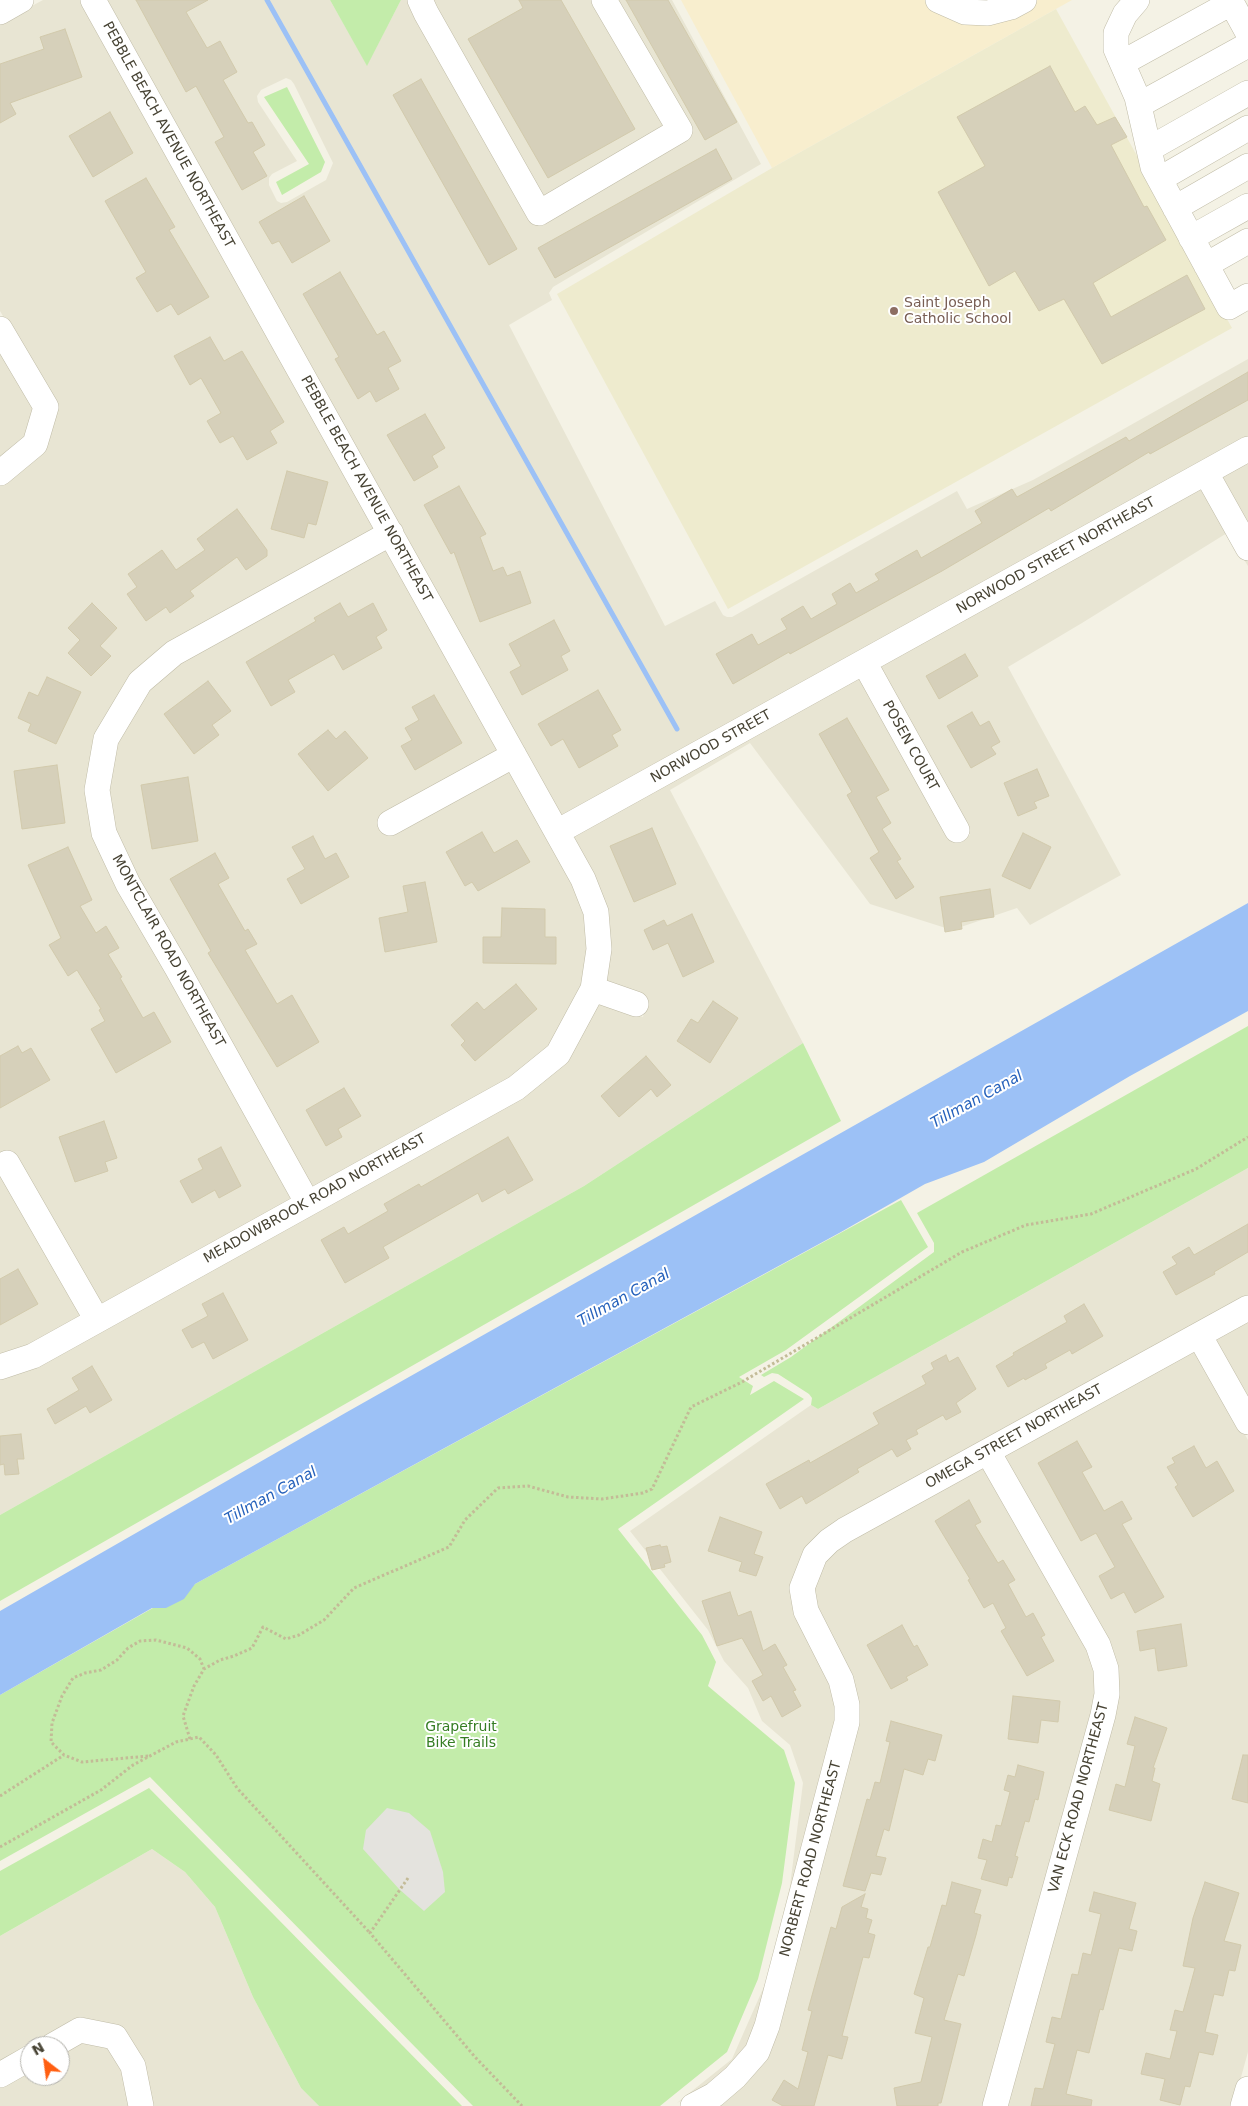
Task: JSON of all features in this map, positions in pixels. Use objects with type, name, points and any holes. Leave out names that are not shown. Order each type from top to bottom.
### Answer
[{"type":"street","points":[[0,12],[22,0]]},
{"type":"street","name":"PEBBLE BEACH AVENUE NORTHEAST","points":[[93,0],[583,879],[596,912],[599,949],[593,989]]},
{"type":"street","points":[[420,0],[426,14],[540,213],[680,130],[604,0]]},
{"type":"street","points":[[938,0],[965,12],[988,13],[1011,7],[1024,0]]},
{"type":"street","points":[[1137,0],[1125,14],[1116,33],[1116,49],[1139,106],[1153,167],[1229,307],[1248,296]]},
{"type":"street","points":[[1122,63],[1230,2],[1248,33]]},
{"type":"street","points":[[1139,106],[1248,45]]},
{"type":"street","points":[[1149,149],[1248,93]]},
{"type":"street","points":[[1160,179],[1248,128]]},
{"type":"street","points":[[1175,208],[1248,166]]},
{"type":"street","points":[[1191,238],[1248,206]]},
{"type":"street","points":[[1206,265],[1248,241]]},
{"type":"street","points":[[0,329],[46,407],[35,444],[0,473]]},
{"type":"street","name":"NORWOOD STREET NORTHEAST","points":[[864,662],[1248,449]]},
{"type":"street","points":[[1206,473],[1248,548]]},
{"type":"street","name":"MONTCLAIR ROAD NORTHEAST","points":[[307,1202],[182,976],[128,884],[104,833],[97,790],[106,739],[140,682],[174,654],[391,533]]},
{"type":"street","name":"POSEN COURT","points":[[864,662],[957,830]]},
{"type":"street","name":"NORWOOD STREET","points":[[557,832],[864,662]]},
{"type":"street","points":[[390,823],[514,755]]},
{"type":"street","points":[[593,989],[636,1004]]},
{"type":"street","name":"MEADOWBROOK ROAD NORTHEAST","points":[[0,1367],[33,1356],[307,1202],[516,1088],[558,1054],[593,989]]},
{"type":"street","points":[[8,1163],[97,1320]]},
{"type":"street","name":"OMEGA STREET NORTHEAST","points":[[802,1588],[815,1555],[844,1530],[1248,1308]]},
{"type":"street","points":[[1199,1335],[1248,1422]]},
{"type":"street","name":"VAN ECK ROAD NORTHEAST","points":[[988,1452],[1098,1645],[1106,1669],[1106,1694],[1103,1715],[995,2106]]},
{"type":"street","name":"NORBERT ROAD NORTHEAST","points":[[693,2106],[714,2095],[736,2076],[757,2052],[767,2026],[848,1722],[847,1705],[841,1680],[806,1611],[802,1588]]},
{"type":"street","points":[[70,2036],[80,2030],[115,2037],[133,2066],[141,2106]]},
{"type":"street","points":[[0,2075],[20,2064]]},
{"type":"street","points":[[1243,2106],[1248,2089]]},
{"type":"path","points":[[190,1739],[184,1716],[194,1686],[204,1669],[220,1660],[252,1648],[263,1627],[286,1639],[299,1635],[324,1620],[354,1588],[449,1546],[465,1520],[498,1488],[528,1486],[568,1497],[602,1499],[643,1493],[652,1489],[691,1407],[742,1382],[962,1252],[1026,1225],[1091,1214],[1196,1169],[1248,1137]]},
{"type":"path","points":[[150,1756],[82,1762],[64,1756],[51,1742],[52,1722],[62,1696],[73,1678],[84,1673],[101,1670],[117,1660],[128,1648],[140,1641],[148,1640],[156,1640],[187,1648],[200,1659],[204,1669]]},
{"type":"path","points":[[0,1847],[101,1790],[133,1765],[176,1742],[199,1737],[216,1755],[237,1788],[370,1933],[475,2057],[522,2106]]},
{"type":"path","points":[[0,1796],[64,1756]]},
{"type":"path","points":[[370,1933],[408,1878]]},
{"type":"shaded area","points":[[43,0],[83,0],[378,528],[170,644],[88,787],[294,1198],[100,1307],[10,1150],[0,1155],[0,486],[41,452],[54,402],[0,311],[0,23]]},
{"type":"shaded area","points":[[103,0],[330,0],[367,65],[401,0],[411,0],[532,217],[686,139],[614,0],[672,0],[761,164],[553,287],[549,293],[552,300],[509,325],[665,626],[715,601],[723,615],[732,617],[957,491],[967,509],[1033,480],[1248,359],[1248,566],[1227,533],[1008,667],[1121,875],[1030,925],[1017,908],[952,930],[870,904],[750,743],[670,790],[803,1043],[584,1186],[0,1515],[0,1378],[521,1097],[598,1001],[643,1017],[647,998],[603,983],[570,836],[861,675],[954,843],[970,835],[866,649],[560,819]],"holes":[[[286,78],[291,80],[333,163],[326,180],[287,202],[281,203],[277,201],[269,185],[269,178],[272,174],[297,161],[258,102],[257,96],[261,90]]]},
{"type":"shaded area","points":[[430,0],[593,0],[667,126],[542,200]]},
{"type":"shaded area","points":[[681,0],[1072,0],[772,168]]},
{"type":"shaded area","name":"Saint Joseph Catholic School","points":[[1056,9],[1232,328],[728,609],[557,294],[772,168]]},
{"type":"shaded area","points":[[0,347],[36,407],[27,437],[0,460]]},
{"type":"shaded area","points":[[388,546],[501,750],[377,819],[387,836],[511,768],[575,882],[586,914],[589,948],[584,985],[551,1047],[511,1079],[310,1189],[112,831],[107,791],[115,743],[147,689],[180,662]]},
{"type":"shaded area","points":[[0,1168],[84,1316],[28,1346],[0,1356]]},
{"type":"shaded area","points":[[1248,1168],[1248,1296],[983,1443],[795,1579],[791,1579],[792,1586],[790,1592],[794,1594],[832,1683],[838,1719],[749,2047],[708,2086],[677,2103],[732,2059],[766,1982],[790,1886],[803,1783],[790,1745],[762,1721],[748,1688],[724,1661],[708,1630],[630,1531],[811,1405],[818,1409]]},
{"type":"shaded area","points":[[1248,1319],[1248,1403],[1212,1340]]},
{"type":"shaded area","points":[[1196,1348],[1248,1440],[1248,2052],[1233,2106],[1005,2106],[1116,1695],[1001,1457]]},
{"type":"shaded area","points":[[985,1465],[1090,1649],[1096,1670],[1097,1693],[985,2106],[714,2106],[743,2084],[857,1722],[815,1609],[812,1590],[823,1561],[835,1549]]},
{"type":"shaded area","points":[[387,1808],[409,1813],[430,1831],[443,1872],[445,1892],[424,1911],[399,1889],[363,1849],[366,1830]]},
{"type":"shaded area","points":[[152,1849],[185,1872],[215,1907],[253,1997],[301,2088],[319,2106],[150,2106],[142,2066],[83,2017],[78,2020],[72,2019],[71,2023],[48,2036],[20,2036],[20,2052],[0,2063],[0,1936]]},
{"type":"shaded area","points":[[82,2040],[110,2046],[125,2069],[132,2106],[0,2106],[0,2086],[20,2075],[20,2086],[70,2086],[70,2047]]},
{"type":"green space","points":[[330,0],[401,0],[367,66]]},
{"type":"green space","points":[[287,87],[325,162],[321,172],[282,195],[276,182],[309,164],[264,97]]},
{"type":"green space","points":[[1248,1026],[1248,1168],[818,1409],[811,1405],[812,1398],[809,1394],[778,1374],[772,1373],[764,1377],[761,1375],[791,1357],[934,1252],[934,1243],[917,1213]]},
{"type":"green space","points":[[803,1043],[841,1121],[0,1601],[0,1515],[584,1186]]},
{"type":"green space","name":"Grapefruit Bike Trails","points":[[901,1200],[928,1247],[786,1350],[739,1377],[753,1386],[750,1395],[774,1381],[804,1399],[618,1529],[702,1635],[716,1662],[708,1686],[784,1750],[795,1783],[782,1883],[758,1979],[727,2052],[660,2106],[473,2106],[150,1777],[0,1861],[0,1695],[195,1584]]},
{"type":"green space","points":[[149,1788],[462,2106],[319,2106],[301,2088],[253,1997],[215,1907],[185,1872],[152,1849],[0,1936],[0,1871]]},
{"type":"water","name":"Tillman Canal","points":[[1248,903],[1248,1011],[1130,1076],[984,1162],[925,1184],[841,1232],[195,1584],[184,1599],[166,1608],[152,1608],[0,1695],[0,1611],[347,1412]]},
{"type":"building","points":[[136,0],[208,0],[186,12],[207,48],[220,41],[237,72],[223,80],[248,123],[252,122],[265,145],[253,152],[267,176],[242,190],[215,142],[224,137],[196,86],[186,92]]},
{"type":"building","points":[[519,0],[561,0],[635,129],[548,178],[468,39],[523,8]]},
{"type":"building","points":[[626,0],[668,0],[737,122],[705,140]]},
{"type":"building","points":[[65,29],[82,77],[10,103],[16,114],[0,123],[0,64],[44,49],[40,37]]},
{"type":"building","points":[[1050,66],[1075,112],[1085,106],[1097,125],[1115,117],[1127,137],[1111,145],[1144,207],[1147,206],[1166,240],[1093,283],[1111,317],[1187,275],[1205,309],[1102,364],[1064,299],[1039,311],[1015,271],[989,286],[938,192],[985,166],[957,117]]},
{"type":"building","points":[[421,79],[517,249],[489,265],[393,95]]},
{"type":"building","points":[[110,112],[133,153],[93,177],[69,136]]},
{"type":"building","points":[[716,149],[732,179],[555,278],[538,248]]},
{"type":"building","points":[[146,178],[175,227],[169,230],[209,297],[178,315],[171,304],[157,312],[136,278],[146,272],[105,201]]},
{"type":"building","points":[[304,196],[330,241],[292,263],[279,241],[272,244],[259,222]]},
{"type":"building","points":[[340,272],[377,335],[384,331],[401,361],[388,368],[399,389],[376,402],[370,391],[358,399],[335,359],[339,357],[303,294]]},
{"type":"building","points":[[210,337],[224,361],[242,351],[284,422],[270,431],[277,443],[247,460],[233,436],[220,443],[207,421],[221,413],[201,378],[190,385],[174,356]]},
{"type":"building","points":[[1248,372],[1248,400],[1150,454],[1149,452],[1051,511],[1049,508],[942,571],[790,654],[789,652],[733,684],[716,654],[752,634],[758,645],[787,629],[781,619],[803,606],[811,619],[837,604],[832,594],[850,583],[856,593],[879,580],[875,574],[917,550],[921,558],[982,523],[975,511],[1012,489],[1017,497],[1126,437],[1129,441]]},
{"type":"building","points":[[425,414],[445,448],[432,456],[438,467],[414,481],[387,435]]},
{"type":"building","points":[[287,471],[328,482],[316,525],[308,523],[304,538],[271,529]]},
{"type":"building","points":[[459,486],[486,534],[480,537],[493,571],[503,567],[507,576],[520,571],[531,603],[480,622],[454,552],[451,554],[424,505]]},
{"type":"building","points":[[237,509],[267,550],[267,556],[246,570],[237,557],[190,591],[194,596],[170,613],[166,607],[146,621],[127,594],[137,587],[128,574],[162,550],[176,570],[205,550],[197,539]]},
{"type":"building","points":[[92,603],[117,628],[100,646],[111,656],[91,676],[68,653],[80,640],[68,628]]},
{"type":"building","points":[[340,603],[348,617],[373,603],[387,630],[376,637],[382,648],[343,670],[334,654],[288,680],[295,692],[271,706],[246,662],[316,621],[314,618]]},
{"type":"building","points":[[554,620],[570,651],[561,656],[568,670],[522,695],[510,672],[521,666],[509,644]]},
{"type":"building","points":[[965,654],[978,676],[939,699],[926,676]]},
{"type":"building","points":[[47,677],[81,692],[56,744],[28,731],[31,724],[18,718],[29,692],[38,696]]},
{"type":"building","points":[[208,681],[231,711],[212,725],[219,735],[194,754],[164,714]]},
{"type":"building","points":[[598,690],[621,730],[612,735],[618,746],[579,768],[563,739],[551,746],[538,724]]},
{"type":"building","points":[[434,695],[462,743],[415,770],[401,746],[412,740],[405,728],[419,720],[412,707]]},
{"type":"building","points":[[972,712],[980,726],[989,721],[1000,742],[991,747],[996,754],[971,768],[947,726]]},
{"type":"building","points":[[847,718],[889,790],[876,797],[891,823],[882,829],[901,859],[897,861],[914,887],[896,899],[870,858],[879,852],[847,795],[852,792],[819,734]]},
{"type":"building","points":[[328,730],[336,739],[345,731],[368,758],[328,791],[298,754]]},
{"type":"building","points":[[57,765],[65,823],[22,829],[14,771]]},
{"type":"building","points":[[1037,769],[1049,796],[1034,802],[1037,808],[1018,816],[1004,783]]},
{"type":"building","points":[[188,777],[198,841],[152,849],[141,785]]},
{"type":"building","points":[[652,828],[676,884],[634,902],[610,846]]},
{"type":"building","points":[[482,832],[494,853],[517,840],[530,862],[478,891],[472,882],[465,886],[446,852]]},
{"type":"building","points":[[1023,833],[1051,847],[1030,889],[1002,876]]},
{"type":"building","points":[[313,836],[325,859],[336,853],[349,877],[301,904],[287,879],[305,869],[292,847]]},
{"type":"building","points":[[68,847],[92,900],[80,906],[96,933],[106,926],[119,948],[108,954],[122,977],[120,978],[143,1018],[154,1012],[171,1042],[116,1073],[91,1029],[105,1021],[99,1010],[101,1009],[77,970],[68,976],[49,945],[61,938],[28,865]]},
{"type":"building","points":[[215,853],[229,878],[218,884],[245,931],[248,929],[257,944],[245,950],[277,1004],[292,995],[319,1042],[277,1067],[208,953],[211,951],[170,879]]},
{"type":"building","points":[[425,882],[437,942],[385,952],[379,918],[408,912],[403,886]]},
{"type":"building","points":[[990,889],[994,917],[961,922],[962,929],[945,932],[940,897]]},
{"type":"building","points":[[502,908],[545,909],[545,937],[556,937],[556,964],[483,963],[483,937],[501,937]]},
{"type":"building","points":[[692,914],[714,962],[683,977],[668,943],[653,950],[644,930],[664,920],[667,926]]},
{"type":"building","points":[[516,984],[537,1009],[475,1061],[461,1045],[465,1041],[451,1025],[477,1002],[484,1010]]},
{"type":"building","points":[[713,1001],[738,1018],[710,1063],[677,1041],[691,1019],[698,1023]]},
{"type":"building","points":[[18,1046],[22,1053],[31,1048],[50,1080],[0,1108],[0,1056]]},
{"type":"building","points":[[646,1056],[671,1085],[657,1097],[651,1089],[619,1117],[601,1096]]},
{"type":"building","points":[[344,1088],[361,1116],[338,1129],[342,1137],[326,1146],[306,1110]]},
{"type":"building","points":[[104,1121],[117,1158],[105,1162],[108,1171],[75,1182],[59,1137]]},
{"type":"building","points":[[508,1137],[533,1180],[508,1194],[505,1189],[482,1202],[478,1193],[383,1247],[389,1258],[345,1283],[321,1240],[344,1227],[348,1234],[388,1211],[384,1204],[419,1184],[421,1187]]},
{"type":"building","points":[[221,1147],[241,1186],[219,1198],[215,1190],[192,1203],[180,1181],[203,1169],[198,1159]]},
{"type":"building","points":[[1248,1224],[1248,1252],[1214,1272],[1215,1274],[1176,1295],[1163,1272],[1177,1264],[1172,1257],[1189,1247],[1194,1255]]},
{"type":"building","points":[[18,1269],[38,1304],[0,1325],[0,1279]]},
{"type":"building","points":[[223,1293],[248,1340],[213,1359],[204,1342],[192,1348],[182,1330],[208,1316],[202,1304]]},
{"type":"building","points":[[1084,1304],[1103,1336],[1072,1354],[1070,1350],[1045,1364],[1047,1368],[1008,1387],[996,1366],[1014,1355],[1013,1353],[1067,1322],[1064,1316]]},
{"type":"building","points":[[946,1355],[949,1362],[958,1357],[976,1389],[956,1403],[961,1412],[946,1420],[943,1415],[916,1430],[918,1434],[906,1440],[911,1449],[897,1457],[892,1449],[857,1469],[859,1472],[806,1504],[802,1496],[780,1509],[766,1484],[809,1460],[810,1463],[879,1424],[873,1413],[926,1384],[922,1376],[934,1369],[931,1363]]},
{"type":"building","points":[[92,1366],[112,1400],[90,1413],[86,1406],[55,1424],[47,1409],[79,1390],[72,1378]]},
{"type":"building","points":[[21,1434],[24,1459],[17,1459],[19,1474],[5,1475],[4,1464],[0,1465],[0,1436]]},
{"type":"building","points":[[1077,1441],[1092,1467],[1082,1472],[1104,1511],[1122,1501],[1132,1519],[1122,1524],[1164,1597],[1135,1613],[1124,1592],[1111,1599],[1099,1576],[1115,1567],[1096,1533],[1081,1541],[1038,1463]]},
{"type":"building","points":[[1194,1446],[1206,1468],[1217,1461],[1234,1491],[1193,1517],[1175,1487],[1178,1485],[1167,1467],[1175,1463],[1172,1458]]},
{"type":"building","points":[[969,1500],[981,1522],[975,1525],[998,1563],[1003,1560],[1015,1580],[1008,1584],[1026,1617],[1033,1613],[1045,1635],[1041,1637],[1054,1661],[1027,1676],[1001,1631],[1006,1628],[993,1603],[984,1608],[968,1580],[970,1579],[935,1521]]},
{"type":"building","points":[[720,1517],[762,1532],[754,1554],[763,1557],[756,1576],[739,1571],[742,1562],[708,1551]]},
{"type":"building","points":[[660,1545],[661,1547],[667,1546],[671,1562],[664,1564],[665,1567],[652,1570],[646,1548]]},
{"type":"building","points":[[730,1592],[738,1616],[751,1611],[763,1651],[775,1644],[787,1665],[783,1667],[796,1690],[793,1691],[801,1706],[782,1717],[771,1696],[763,1701],[752,1681],[763,1675],[742,1638],[717,1646],[702,1601]]},
{"type":"building","points":[[1181,1624],[1187,1666],[1158,1671],[1155,1648],[1140,1651],[1137,1631]]},
{"type":"building","points":[[902,1625],[914,1647],[917,1645],[928,1665],[906,1677],[908,1680],[891,1689],[867,1645]]},
{"type":"building","points":[[1013,1696],[1060,1701],[1058,1722],[1041,1720],[1038,1743],[1008,1739]]},
{"type":"building","points":[[1135,1717],[1167,1728],[1153,1768],[1155,1768],[1152,1781],[1160,1784],[1151,1821],[1109,1810],[1116,1784],[1125,1787],[1135,1746],[1127,1744]]},
{"type":"building","points":[[891,1721],[942,1735],[935,1761],[928,1759],[923,1775],[904,1769],[889,1831],[884,1829],[876,1856],[886,1858],[881,1875],[871,1873],[865,1891],[843,1886],[867,1799],[870,1800],[875,1782],[880,1783],[890,1742],[886,1741]]},
{"type":"building","points":[[1243,1755],[1248,1755],[1248,1803],[1232,1799]]},
{"type":"building","points":[[1018,1765],[1044,1772],[1038,1800],[1035,1799],[1029,1822],[1025,1821],[1015,1856],[1018,1857],[1012,1878],[1009,1877],[1007,1886],[981,1879],[987,1860],[978,1858],[983,1839],[992,1842],[996,1825],[1001,1826],[1010,1792],[1004,1790],[1008,1775],[1015,1777]]},
{"type":"building","points":[[952,1882],[981,1890],[974,1913],[981,1915],[976,1935],[964,1976],[958,1974],[944,2020],[961,2024],[941,2103],[938,2103],[938,2106],[897,2106],[894,2088],[921,2082],[932,2037],[915,2033],[924,1998],[914,1994],[942,1905],[946,1906]]},
{"type":"building","points":[[1205,1882],[1239,1893],[1224,1941],[1241,1945],[1235,1971],[1229,1970],[1223,1996],[1214,1994],[1205,2032],[1218,2035],[1213,2055],[1199,2052],[1190,2087],[1185,2086],[1180,2105],[1160,2100],[1165,2079],[1141,2074],[1146,2053],[1170,2059],[1177,2031],[1170,2030],[1175,2010],[1183,2012],[1195,1968],[1183,1966],[1193,1918]]},
{"type":"building","points":[[1094,1892],[1136,1903],[1129,1929],[1137,1931],[1132,1951],[1119,1948],[1103,2010],[1100,2009],[1089,2053],[1077,2050],[1066,2094],[1092,2100],[1091,2106],[1031,2106],[1035,2088],[1043,2089],[1055,2044],[1046,2042],[1052,2017],[1061,2019],[1072,1974],[1078,1975],[1083,1953],[1091,1955],[1101,1914],[1089,1911]]},
{"type":"building","points":[[865,1894],[861,1907],[868,1909],[866,1918],[872,1920],[868,1933],[875,1935],[869,1958],[863,1957],[842,2036],[848,2037],[842,2059],[828,2055],[814,2106],[783,2106],[772,2100],[784,2080],[798,2089],[808,2052],[802,2050],[812,2011],[808,2010],[831,1927],[836,1929],[842,1907]]},
{"type":"waterway","points":[[267,0],[677,729]]},
{"type":"place","name":"Saint Joseph Catholic School","points":[[894,311]]}]
